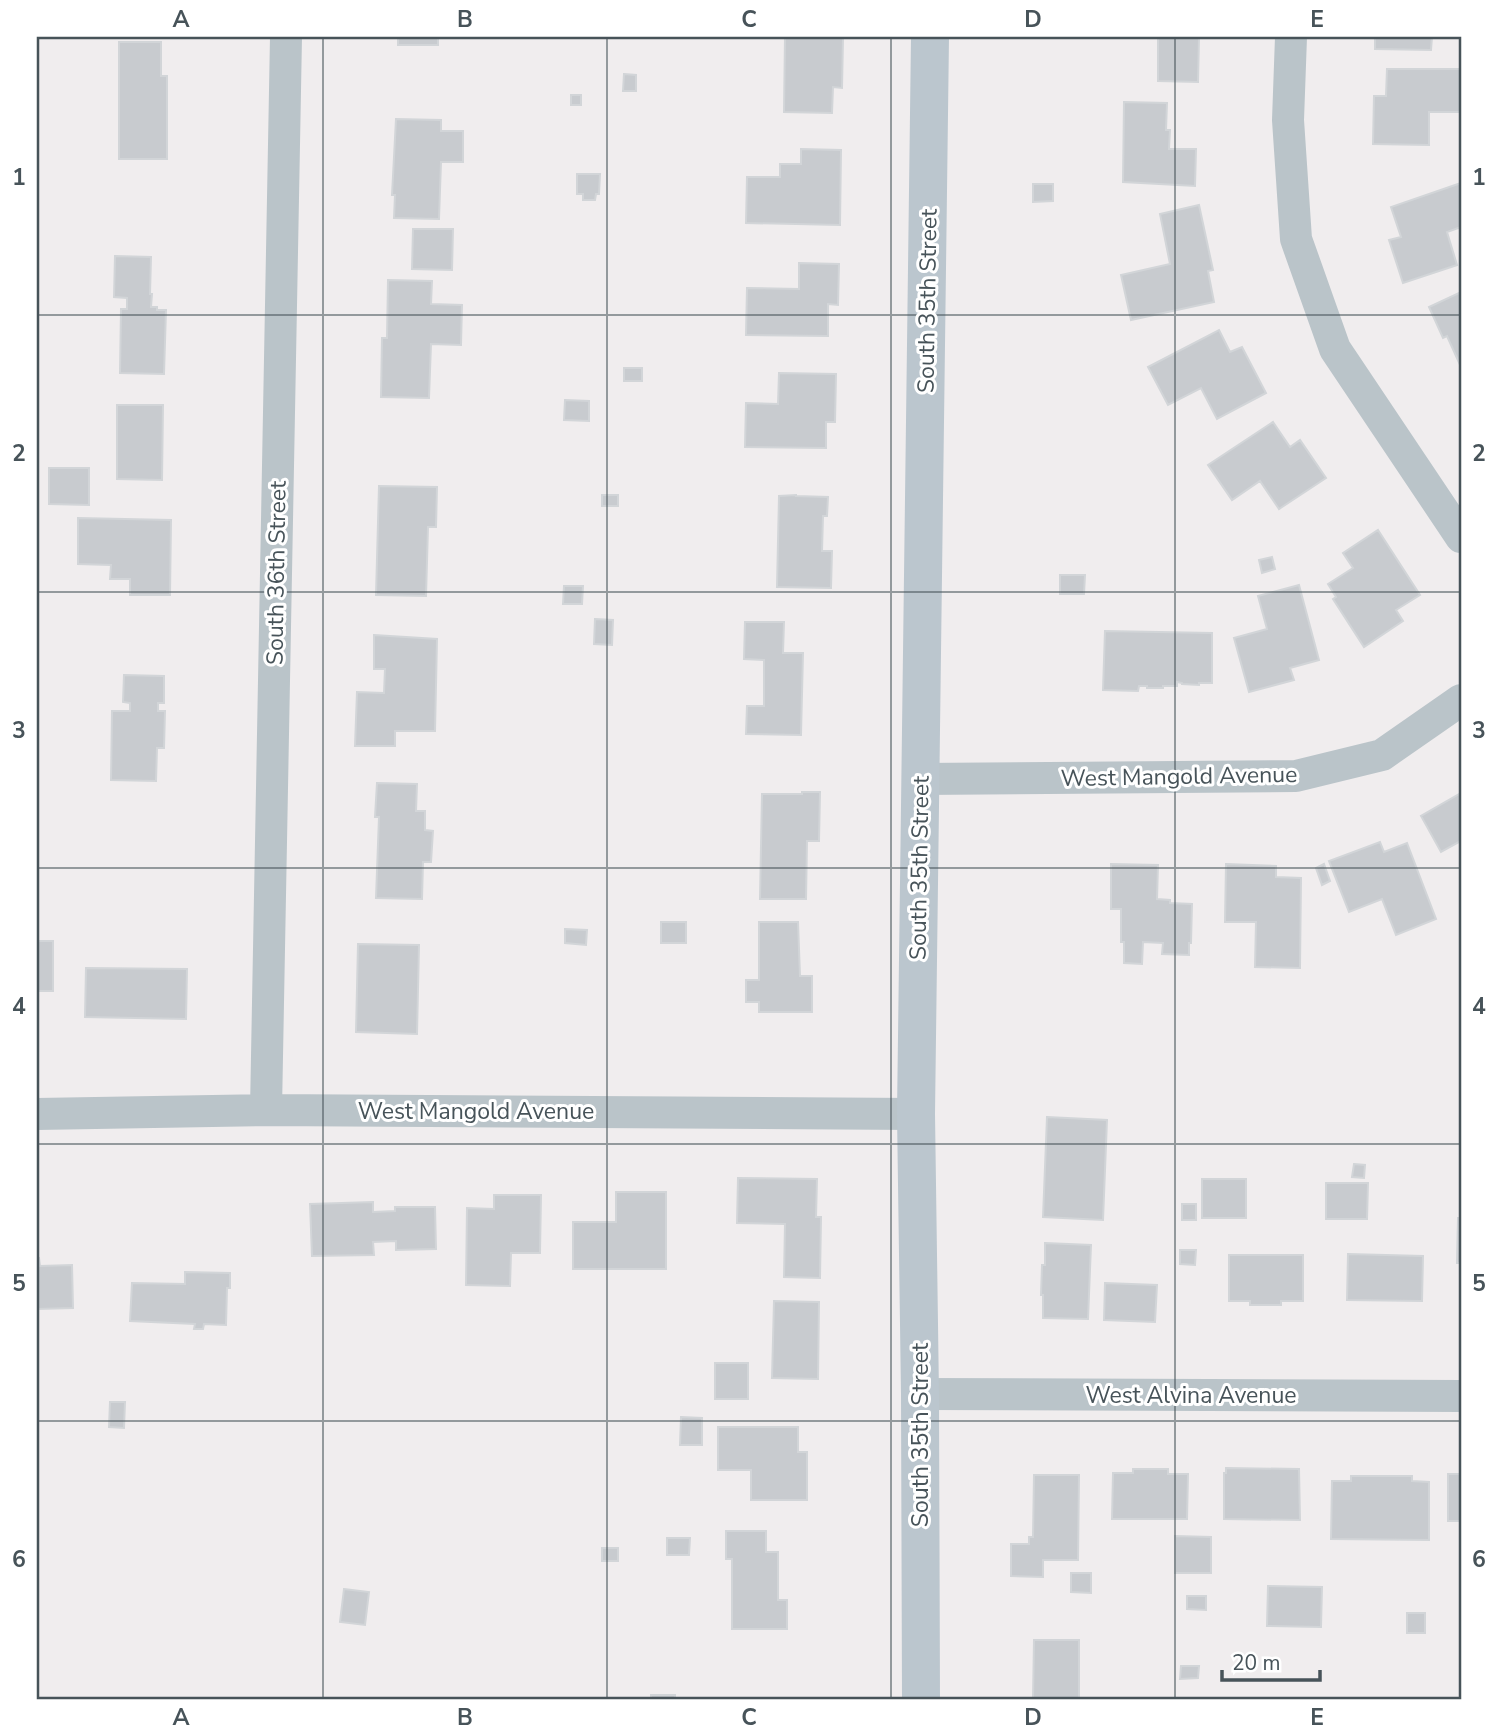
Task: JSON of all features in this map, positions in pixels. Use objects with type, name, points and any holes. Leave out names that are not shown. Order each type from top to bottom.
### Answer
[{"type":"street","name":"South 36th Street","points":[[266,1110],[286,37]]},
{"type":"street","name":"South 35th Street","points":[[921,1699],[916,1114],[930,37]]},
{"type":"street","points":[[1291,37],[1288,120],[1296,239],[1335,349],[1461,537]]},
{"type":"street","name":"West Mangold Avenue","points":[[920,779],[1296,776],[1382,755],[1461,700]]},
{"type":"street","name":"West Mangold Avenue","points":[[37,1114],[266,1110],[916,1114]]},
{"type":"street","name":"West Alvina Avenue","points":[[920,1394],[1461,1396]]},
{"type":"building","points":[[398,37],[438,37],[438,45],[398,45]]},
{"type":"building","points":[[785,37],[843,38],[842,88],[833,87],[832,113],[784,112]]},
{"type":"building","points":[[1158,37],[1199,37],[1198,82],[1158,81]]},
{"type":"building","points":[[1375,37],[1432,37],[1431,50],[1375,49]]},
{"type":"building","points":[[119,42],[161,42],[161,76],[167,76],[167,159],[119,159]]},
{"type":"building","points":[[1387,69],[1461,69],[1461,112],[1429,112],[1429,145],[1373,144],[1374,96],[1386,96]]},
{"type":"building","points":[[624,74],[636,75],[636,91],[623,91]]},
{"type":"building","points":[[571,95],[581,95],[581,105],[571,105]]},
{"type":"building","points":[[1124,102],[1167,103],[1166,130],[1170,130],[1169,149],[1196,149],[1195,186],[1123,182]]},
{"type":"building","points":[[396,119],[441,120],[441,131],[463,131],[463,162],[441,162],[439,219],[394,218],[395,195],[392,195]]},
{"type":"building","points":[[801,149],[841,150],[840,225],[746,223],[747,177],[780,177],[780,164],[801,164]]},
{"type":"building","points":[[577,174],[600,174],[599,194],[596,194],[595,200],[583,200],[583,194],[577,194]]},
{"type":"building","points":[[1461,183],[1461,227],[1447,232],[1457,265],[1403,283],[1389,240],[1401,237],[1391,207]]},
{"type":"building","points":[[1033,184],[1053,184],[1053,201],[1033,202]]},
{"type":"building","points":[[1199,205],[1213,270],[1208,271],[1214,302],[1131,320],[1121,275],[1170,264],[1160,214]]},
{"type":"building","points":[[413,229],[453,229],[452,270],[412,269]]},
{"type":"building","points":[[115,256],[151,257],[151,307],[166,310],[164,374],[120,373],[121,309],[127,309],[127,298],[114,297]]},
{"type":"building","points":[[799,263],[839,264],[838,305],[828,304],[828,336],[746,335],[747,288],[799,289]]},
{"type":"building","points":[[388,280],[432,281],[431,304],[462,305],[461,345],[431,344],[429,398],[381,397],[382,338],[387,338]]},
{"type":"building","points":[[1461,292],[1461,367],[1447,336],[1443,338],[1429,307]]},
{"type":"building","points":[[1219,330],[1230,352],[1242,347],[1266,393],[1217,419],[1201,388],[1168,405],[1148,367]]},
{"type":"building","points":[[624,368],[642,368],[642,381],[624,381]]},
{"type":"building","points":[[779,373],[836,374],[835,422],[826,422],[826,448],[745,447],[746,403],[778,404]]},
{"type":"building","points":[[565,400],[589,401],[589,421],[564,420]]},
{"type":"building","points":[[117,405],[163,405],[162,480],[117,479]]},
{"type":"building","points":[[1273,422],[1290,447],[1300,440],[1326,478],[1279,509],[1260,481],[1232,500],[1208,465]]},
{"type":"building","points":[[49,468],[89,468],[89,505],[49,504]]},
{"type":"building","points":[[379,486],[437,487],[436,527],[428,527],[426,596],[376,595]]},
{"type":"building","points":[[602,495],[618,495],[618,506],[602,506]]},
{"type":"building","points":[[779,496],[828,497],[827,516],[823,516],[822,551],[832,551],[831,588],[777,587]]},
{"type":"building","points":[[78,518],[171,520],[170,595],[130,595],[130,579],[110,579],[111,565],[78,564]]},
{"type":"building","points":[[1378,530],[1420,595],[1396,610],[1403,621],[1364,647],[1333,599],[1336,597],[1328,584],[1353,568],[1343,553]]},
{"type":"building","points":[[1272,557],[1275,569],[1262,573],[1259,560]]},
{"type":"building","points":[[1060,575],[1085,575],[1084,594],[1060,594]]},
{"type":"building","points":[[1299,585],[1319,660],[1290,668],[1294,680],[1249,692],[1234,638],[1267,629],[1258,596]]},
{"type":"building","points":[[564,586],[583,586],[582,604],[563,604]]},
{"type":"building","points":[[595,619],[613,620],[612,645],[594,644]]},
{"type":"building","points":[[745,622],[784,622],[783,653],[803,653],[801,735],[746,734],[747,706],[764,706],[764,660],[744,659]]},
{"type":"building","points":[[1105,631],[1212,633],[1212,683],[1199,685],[1177,682],[1177,686],[1163,688],[1139,686],[1138,691],[1103,690]]},
{"type":"building","points":[[374,635],[437,639],[435,731],[395,731],[395,746],[355,746],[357,692],[384,693],[385,669],[374,669]]},
{"type":"building","points":[[124,675],[164,676],[164,703],[158,703],[158,711],[165,711],[164,748],[157,748],[156,781],[111,780],[112,711],[130,711],[130,703],[123,702]]},
{"type":"building","points":[[377,783],[417,784],[416,811],[425,811],[425,830],[433,831],[431,862],[423,862],[422,899],[376,898],[379,817],[375,817]]},
{"type":"building","points":[[820,792],[819,841],[807,841],[806,899],[760,899],[762,794]]},
{"type":"building","points":[[1461,793],[1461,841],[1441,852],[1421,816]]},
{"type":"building","points":[[1380,842],[1384,852],[1407,843],[1436,919],[1396,935],[1382,899],[1349,912],[1329,861]]},
{"type":"building","points":[[1111,864],[1158,865],[1157,899],[1170,900],[1170,903],[1192,904],[1189,955],[1162,954],[1163,943],[1143,942],[1142,964],[1124,963],[1121,909],[1111,909]]},
{"type":"building","points":[[1226,864],[1276,866],[1276,877],[1301,878],[1300,968],[1255,967],[1256,922],[1225,922]]},
{"type":"building","points":[[1324,864],[1330,881],[1322,885],[1316,868]]},
{"type":"building","points":[[661,922],[686,922],[686,943],[661,943]]},
{"type":"building","points":[[759,922],[798,922],[800,976],[812,976],[812,1012],[759,1012],[759,1002],[746,1002],[746,980],[759,980]]},
{"type":"building","points":[[565,929],[587,930],[586,945],[565,943]]},
{"type":"building","points":[[37,941],[53,941],[53,991],[37,991]]},
{"type":"building","points":[[358,944],[419,945],[417,1034],[356,1032]]},
{"type":"building","points":[[86,968],[187,969],[186,1019],[85,1017]]},
{"type":"building","points":[[1047,1117],[1107,1120],[1103,1220],[1043,1217]]},
{"type":"building","points":[[1354,1164],[1365,1165],[1364,1178],[1352,1177]]},
{"type":"building","points":[[738,1178],[817,1179],[816,1217],[821,1217],[820,1278],[784,1277],[785,1224],[737,1223]]},
{"type":"building","points":[[1202,1179],[1246,1179],[1246,1218],[1202,1218]]},
{"type":"building","points":[[1326,1183],[1368,1183],[1367,1219],[1326,1219]]},
{"type":"building","points":[[616,1192],[666,1192],[666,1269],[573,1269],[573,1222],[616,1222]]},
{"type":"building","points":[[494,1195],[541,1195],[540,1253],[511,1253],[510,1286],[466,1285],[467,1208],[494,1209]]},
{"type":"building","points":[[373,1202],[373,1212],[395,1211],[395,1207],[435,1207],[436,1249],[396,1250],[396,1241],[373,1242],[374,1255],[312,1256],[310,1204]]},
{"type":"building","points":[[1182,1204],[1196,1204],[1196,1220],[1182,1220]]},
{"type":"building","points":[[1458,1218],[1461,1218],[1461,1263],[1457,1263]]},
{"type":"building","points":[[1045,1243],[1091,1245],[1088,1319],[1043,1318],[1041,1295]]},
{"type":"building","points":[[1180,1250],[1196,1250],[1195,1265],[1180,1264]]},
{"type":"building","points":[[1348,1254],[1423,1256],[1422,1301],[1347,1300]]},
{"type":"building","points":[[1229,1255],[1303,1255],[1303,1301],[1281,1301],[1281,1305],[1250,1305],[1250,1301],[1229,1301]]},
{"type":"building","points":[[37,1258],[40,1266],[72,1265],[73,1308],[37,1309]]},
{"type":"building","points":[[185,1272],[230,1273],[226,1325],[204,1324],[203,1329],[194,1329],[195,1324],[130,1321],[132,1283],[185,1284]]},
{"type":"building","points":[[1105,1283],[1157,1285],[1155,1322],[1104,1320]]},
{"type":"building","points":[[774,1301],[819,1302],[818,1379],[772,1378]]},
{"type":"building","points":[[715,1363],[748,1363],[748,1399],[715,1399]]},
{"type":"building","points":[[110,1402],[125,1402],[124,1428],[109,1427]]},
{"type":"building","points":[[681,1417],[702,1418],[702,1445],[680,1445]]},
{"type":"building","points":[[718,1427],[798,1427],[798,1452],[807,1452],[807,1500],[751,1500],[751,1470],[718,1470]]},
{"type":"building","points":[[1226,1468],[1299,1469],[1300,1520],[1224,1519]]},
{"type":"building","points":[[1133,1469],[1168,1469],[1168,1474],[1188,1474],[1187,1519],[1112,1519],[1113,1473],[1133,1473]]},
{"type":"building","points":[[1448,1474],[1461,1474],[1461,1521],[1448,1521]]},
{"type":"building","points":[[1034,1475],[1079,1475],[1078,1560],[1043,1560],[1043,1577],[1011,1576],[1011,1544],[1029,1544],[1029,1537],[1033,1537]]},
{"type":"building","points":[[1351,1476],[1412,1476],[1412,1481],[1429,1482],[1429,1540],[1331,1539],[1332,1481],[1351,1481]]},
{"type":"building","points":[[726,1531],[766,1531],[766,1552],[778,1552],[778,1600],[787,1600],[787,1629],[732,1629],[732,1559],[726,1559]]},
{"type":"building","points":[[1175,1536],[1211,1537],[1211,1573],[1175,1573]]},
{"type":"building","points":[[667,1538],[690,1538],[689,1555],[667,1555]]},
{"type":"building","points":[[602,1548],[618,1548],[618,1561],[602,1561]]},
{"type":"building","points":[[1071,1573],[1091,1573],[1091,1593],[1071,1592]]},
{"type":"building","points":[[1268,1586],[1322,1587],[1321,1627],[1267,1626]]},
{"type":"building","points":[[344,1589],[369,1592],[365,1625],[340,1622]]},
{"type":"building","points":[[1187,1596],[1206,1596],[1206,1610],[1187,1609]]},
{"type":"building","points":[[1407,1613],[1425,1613],[1425,1633],[1407,1633]]},
{"type":"building","points":[[1034,1640],[1079,1640],[1079,1699],[1033,1699]]},
{"type":"building","points":[[1181,1666],[1199,1666],[1198,1678],[1180,1679]]},
{"type":"building","points":[[651,1695],[675,1695],[675,1699],[651,1699]]}]
